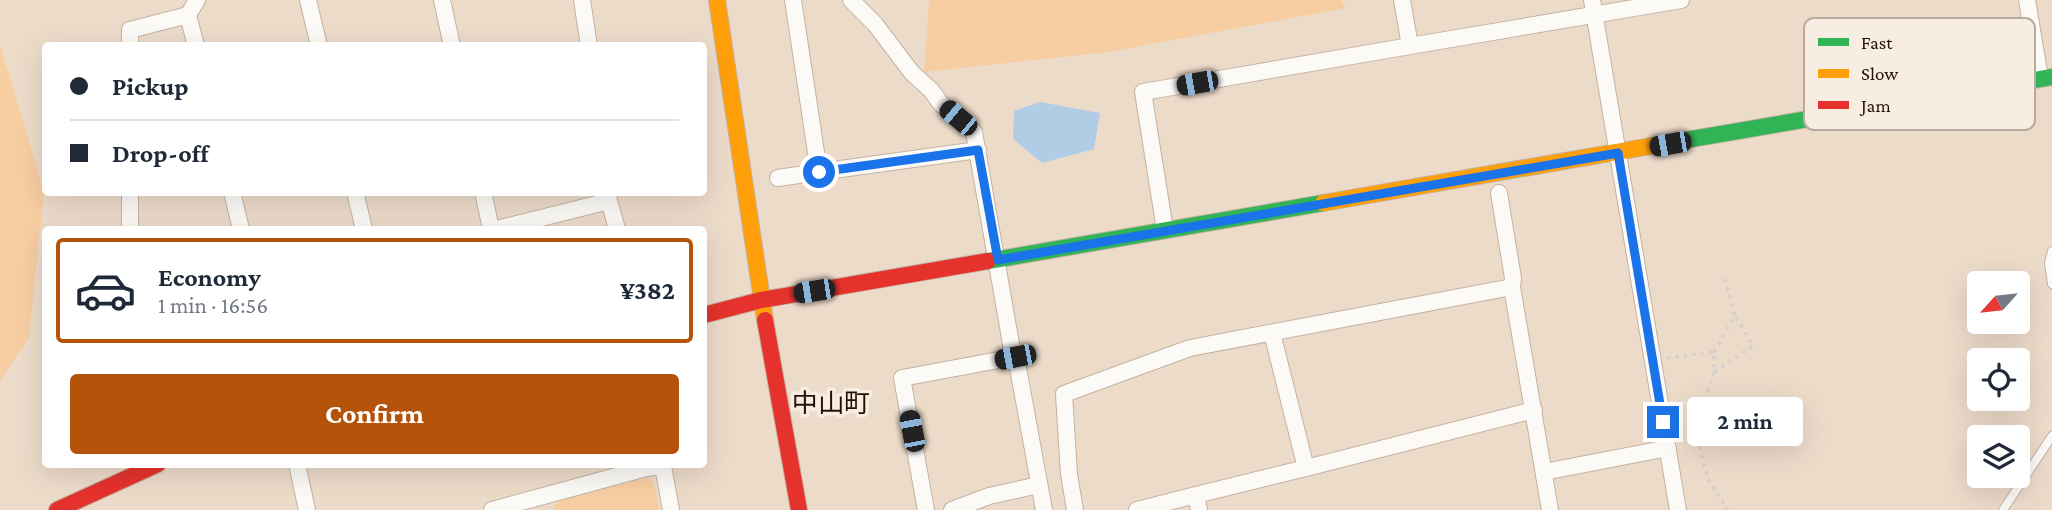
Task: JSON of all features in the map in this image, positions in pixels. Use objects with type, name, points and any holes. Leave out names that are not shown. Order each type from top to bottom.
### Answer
[{"type":"street","points":[[130,42],[130,30],[188,15],[197,0]]},
{"type":"street","points":[[308,0],[318,42]]},
{"type":"street","points":[[442,0],[451,42]]},
{"type":"street","points":[[582,0],[588,42]]},
{"type":"street","points":[[717,0],[761,300],[799,510]]},
{"type":"street","points":[[793,0],[819,172]]},
{"type":"street","points":[[851,0],[875,24],[912,73],[931,90],[941,104],[974,132],[1044,510]]},
{"type":"street","points":[[1402,0],[1410,46]]},
{"type":"street","points":[[1165,230],[1143,92],[1410,46],[1593,8],[1681,0]]},
{"type":"street","points":[[2027,0],[2031,18]]},
{"type":"street","points":[[1593,8],[1678,510]]},
{"type":"street","points":[[188,15],[195,42]]},
{"type":"street","points":[[2035,33],[2046,78]]},
{"type":"street","points":[[707,314],[761,300],[1804,120]]},
{"type":"street","points":[[778,178],[978,150]]},
{"type":"street","points":[[1499,193],[1513,278],[1512,288],[1550,510]]},
{"type":"street","points":[[130,196],[130,226]]},
{"type":"street","points":[[233,196],[240,226]]},
{"type":"street","points":[[356,196],[363,226]]},
{"type":"street","points":[[484,196],[490,226]]},
{"type":"street","points":[[508,226],[609,197],[616,226]]},
{"type":"street","points":[[1075,510],[1069,474],[1064,394],[1190,348],[1512,288]]},
{"type":"street","points":[[1272,333],[1307,468]]},
{"type":"street","points":[[926,510],[902,378],[1015,357]]},
{"type":"street","points":[[1137,510],[1197,502],[1307,468],[1534,410]]},
{"type":"street","points":[[1544,472],[1668,448]]},
{"type":"street","points":[[57,510],[149,468]]},
{"type":"street","points":[[298,468],[307,510]]},
{"type":"street","points":[[492,510],[545,503],[643,468]]},
{"type":"street","points":[[664,468],[671,510]]},
{"type":"street","points":[[952,510],[989,496],[1040,485]]},
{"type":"lane","points":[[2052,251],[2049,263],[2052,284]]},
{"type":"lane","points":[[2003,510],[2052,436]]},
{"type":"path","points":[[1714,372],[1753,346],[1735,315],[1725,279]]},
{"type":"path","points":[[1728,510],[1708,479],[1700,452],[1698,424],[1714,372],[1714,352],[1735,315]]},
{"type":"path","points":[[1667,358],[1714,352]]},
{"type":"shaded area","points":[[929,0],[1341,0],[1346,8],[1108,52],[924,72]]},
{"type":"shaded area","points":[[0,45],[43,196],[29,337],[0,381]]},
{"type":"shaded area","points":[[648,477],[654,484],[659,510],[555,510],[554,506],[560,501]]},
{"type":"water","points":[[1040,102],[1100,113],[1094,149],[1042,163],[1013,139],[1014,111]]},
{"type":"traffic: fast","points":[[2035,80],[2052,77]]},
{"type":"traffic: fast","points":[[1674,142],[1804,120]]},
{"type":"traffic: fast","points":[[988,261],[1323,203]]},
{"type":"traffic: slow","points":[[717,0],[765,320]]},
{"type":"traffic: slow","points":[[1323,203],[1674,142]]},
{"type":"traffic: jam","points":[[707,314],[761,300],[988,261]]},
{"type":"traffic: jam","points":[[765,320],[799,510]]},
{"type":"traffic: jam","points":[[57,510],[149,468]]},
{"type":"district","name":"中山町","points":[[831,403]]},
{"type":"route","points":[[819,172],[978,150],[998,260],[1618,153],[1663,422]]}]
